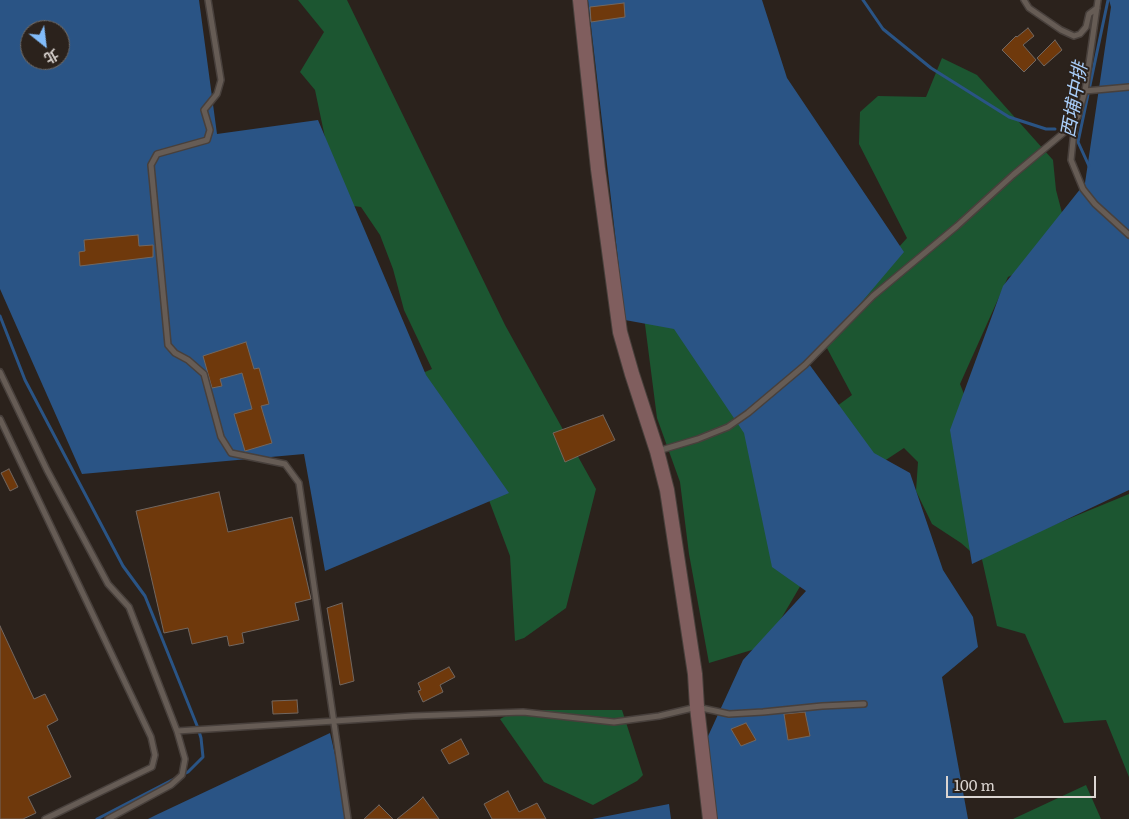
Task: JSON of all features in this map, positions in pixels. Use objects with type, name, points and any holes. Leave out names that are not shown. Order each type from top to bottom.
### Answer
[{"type":"street","points":[[580,0],[598,169],[620,332],[657,451],[667,490],[695,674],[710,819]]},
{"type":"lane","points":[[208,0],[221,80],[217,94],[204,110],[210,130],[207,140],[157,154],[151,165],[168,345],[175,353],[188,360],[204,374],[221,437],[231,453],[285,464],[299,483],[348,819]]},
{"type":"lane","points":[[1024,0],[1029,8],[1061,30],[1074,36],[1080,34],[1086,27],[1087,18],[1098,8]]},
{"type":"lane","points":[[657,451],[698,439],[728,427],[748,413],[805,364],[873,296],[1067,130],[1078,116],[1085,91],[1098,0]]},
{"type":"lane","points":[[1085,91],[1129,87]]},
{"type":"lane","points":[[1075,121],[1071,160],[1083,189],[1095,204],[1129,235]]},
{"type":"lane","points":[[0,372],[47,470],[108,584],[129,608],[177,731],[185,760],[182,775],[171,785],[108,819]]},
{"type":"lane","points":[[0,419],[151,737],[155,755],[152,767],[45,819]]},
{"type":"lane","points":[[177,731],[413,716],[523,712],[614,722],[658,716],[697,707],[729,714],[864,704]]},
{"type":"green space","points":[[298,0],[347,0],[505,325],[596,489],[566,608],[524,638],[515,641],[510,556],[478,471],[404,381],[432,369],[404,310],[393,269],[380,235],[361,207],[339,204],[315,90],[300,72],[324,32]]},
{"type":"green space","points":[[942,58],[977,75],[1053,160],[1056,190],[1071,247],[1008,277],[960,384],[1000,485],[1010,543],[1129,494],[1129,777],[1106,720],[1064,723],[1025,634],[997,626],[981,555],[977,557],[961,543],[932,524],[916,491],[918,462],[904,448],[801,516],[805,578],[765,646],[709,663],[689,554],[680,482],[657,418],[642,301],[702,339],[787,443],[852,395],[820,335],[907,238],[859,144],[860,112],[878,96],[926,97]]},
{"type":"green space","points":[[517,710],[622,710],[643,775],[637,781],[593,805],[544,782],[500,719]]},
{"type":"green space","points":[[1086,785],[1101,819],[1013,819]]},
{"type":"water","points":[[0,0],[199,0],[217,134],[318,120],[426,375],[509,493],[325,571],[304,454],[82,474],[0,289]]},
{"type":"water","points":[[588,0],[762,0],[787,78],[904,252],[809,364],[874,453],[910,473],[943,570],[973,617],[978,647],[942,677],[968,819],[712,819],[704,745],[743,660],[806,591],[772,567],[744,433],[674,329],[625,320]]},
{"type":"water","points":[[1109,0],[1129,0],[1129,490],[972,564],[950,430],[1003,286],[1085,183],[1111,7]]},
{"type":"water","points":[[330,733],[350,819],[148,819],[156,815]]},
{"type":"water","points":[[669,804],[671,819],[592,819]]},
{"type":"building","points":[[624,3],[625,17],[591,22],[590,7]]},
{"type":"building","points":[[1028,28],[1034,36],[1023,45],[1036,60],[1024,72],[1002,50],[1016,36]]},
{"type":"building","points":[[1055,40],[1062,50],[1044,66],[1037,58]]},
{"type":"building","points":[[138,235],[139,246],[153,245],[153,257],[80,266],[79,252],[85,251],[84,240]]},
{"type":"building","points":[[246,342],[254,369],[259,368],[269,404],[261,406],[272,443],[245,451],[234,414],[252,409],[242,373],[220,379],[222,386],[212,388],[203,356]]},
{"type":"building","points":[[603,415],[615,440],[565,462],[553,433]]},
{"type":"building","points":[[9,469],[18,487],[10,491],[1,473]]},
{"type":"building","points":[[219,492],[228,532],[292,517],[311,599],[295,603],[299,620],[242,633],[244,643],[229,646],[227,636],[192,644],[188,628],[164,633],[136,511]]},
{"type":"building","points":[[342,603],[354,681],[340,685],[327,608]]},
{"type":"building","points":[[0,626],[34,699],[45,694],[58,720],[47,726],[71,777],[28,797],[36,813],[23,819],[0,819]]},
{"type":"building","points":[[449,667],[455,677],[440,685],[443,692],[423,702],[418,691],[421,690],[418,683]]},
{"type":"building","points":[[297,700],[298,713],[273,714],[272,701]]},
{"type":"building","points":[[805,712],[810,736],[788,740],[784,714]]},
{"type":"building","points":[[746,723],[756,740],[741,746],[731,729]]},
{"type":"building","points":[[461,739],[469,754],[449,764],[441,750]]},
{"type":"building","points":[[508,791],[519,812],[537,803],[546,819],[492,819],[484,804]]},
{"type":"building","points":[[423,797],[439,819],[397,819],[417,803]]},
{"type":"building","points":[[379,805],[393,819],[364,819]]},
{"type":"waterway","points":[[863,0],[883,29],[931,68],[1009,117],[1046,129],[1055,129]]},
{"type":"waterway","name":"西埔中排","points":[[1089,166],[1078,142],[1108,0]]},
{"type":"waterway","points":[[0,316],[25,380],[123,566],[145,596],[198,728],[203,757],[188,772],[182,775]]},
{"type":"waterway","points":[[97,819],[174,779]]}]
